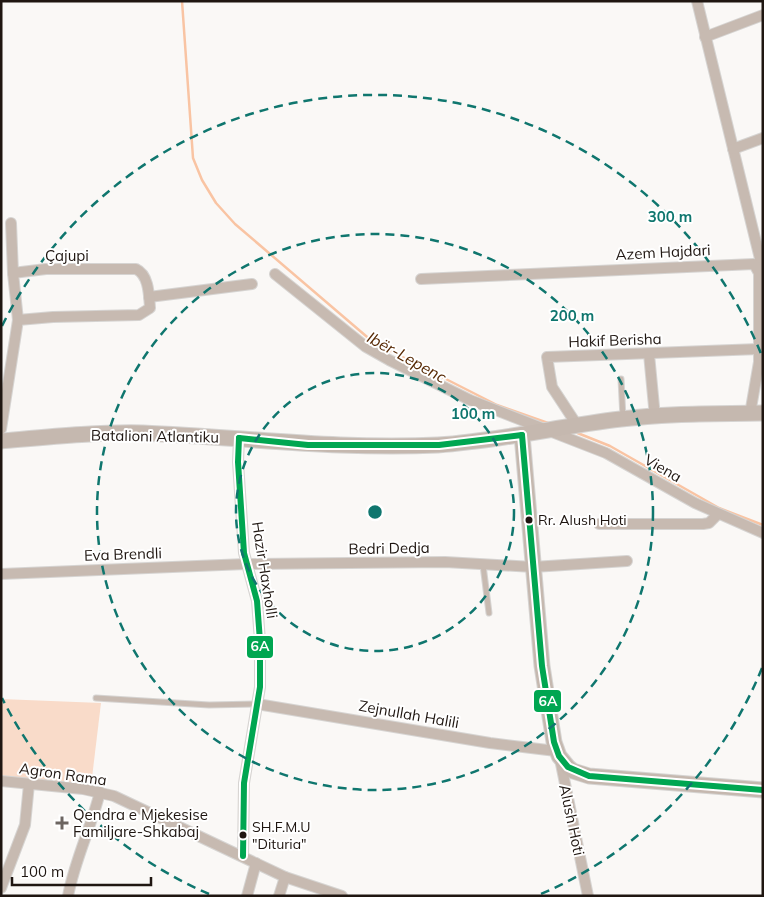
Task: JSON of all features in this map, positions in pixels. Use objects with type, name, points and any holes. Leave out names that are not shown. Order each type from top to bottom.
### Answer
[{"type":"street","points":[[697,1],[733,149],[761,253],[763,271]]},
{"type":"street","points":[[705,37],[763,15]]},
{"type":"street","points":[[733,149],[763,138]]},
{"type":"street","points":[[1,430],[18,320],[13,273],[11,224]]},
{"type":"street","name":"Azem Hajdari","points":[[421,279],[750,263],[756,266],[759,273],[760,349],[757,413]]},
{"type":"street","name":"Çajupi","points":[[13,273],[46,269],[136,269],[143,275],[150,308]]},
{"type":"street","points":[[274,274],[366,347],[470,400],[550,429]]},
{"type":"street","points":[[149,297],[252,284]]},
{"type":"street","points":[[18,320],[53,317],[127,317],[138,315],[167,295]]},
{"type":"street","name":"Hakif Berisha","points":[[577,425],[552,387],[547,357],[760,349]]},
{"type":"street","points":[[649,354],[655,417]]},
{"type":"street","name":"Batalioni Atlantiku","points":[[1,441],[104,433],[239,438],[308,445],[439,445],[522,435],[623,418],[757,413]]},
{"type":"street","name":"Viena","points":[[550,429],[606,453],[669,490],[763,533]]},
{"type":"street","name":"Alush Hoti","points":[[522,435],[542,666],[588,896]]},
{"type":"street","name":"Hazir Haxholli","points":[[239,438],[238,462],[246,564],[255,593],[259,616],[260,687],[244,783],[243,856]]},
{"type":"street","points":[[599,524],[703,524],[714,520],[718,514]]},
{"type":"street","points":[[533,567],[627,561]]},
{"type":"street","name":"Bedri Dedja","points":[[246,564],[445,562],[533,567]]},
{"type":"street","name":"Eva Brendli","points":[[1,574],[246,564]]},
{"type":"street","name":"Zejnullah Halili","points":[[257,704],[490,744],[558,753]]},
{"type":"street","points":[[558,753],[573,771],[589,776],[763,790]]},
{"type":"street","name":"Agron Rama","points":[[1,781],[100,792],[243,856],[285,877],[342,896]]},
{"type":"street","points":[[1,888],[25,825],[29,784]]},
{"type":"street","points":[[68,896],[74,864],[93,819],[100,792]]},
{"type":"street","points":[[247,896],[256,863]]},
{"type":"street","points":[[279,896],[285,877]]},
{"type":"lane","points":[[621,379],[623,418]]},
{"type":"lane","points":[[483,565],[489,613]]},
{"type":"lane","points":[[96,698],[209,705],[257,704]]},
{"type":"shaded area","points":[[1,699],[101,703],[91,786],[1,777]]},
{"type":"waterway","name":"Ibër-Lepenc","points":[[182,1],[193,158],[202,180],[216,203],[235,224],[373,342],[497,405],[548,423]]},
{"type":"waterway","name":"Ibër-Lepenc","points":[[575,432],[610,446],[719,508],[763,525]]},
{"type":"transit line","name":"6A","points":[[522,435],[542,666],[554,742],[559,756],[568,767],[589,776],[763,790]]},
{"type":"transit line","name":"6A","points":[[239,438],[308,445],[439,445],[522,435]]},
{"type":"transit line","name":"6A","points":[[239,438],[238,462],[244,553],[257,601],[260,641],[260,687],[244,783],[243,856]]},
{"type":"place","name":"Rr. Alush Hoti","points":[[529,520]]},
{"type":"place","name":"Qendra e Mjekesise Familjare-Shkabaj","points":[[62,823]]},
{"type":"place","name":"SH.F.M.U \"Dituria\"","points":[[243,835]]}]
